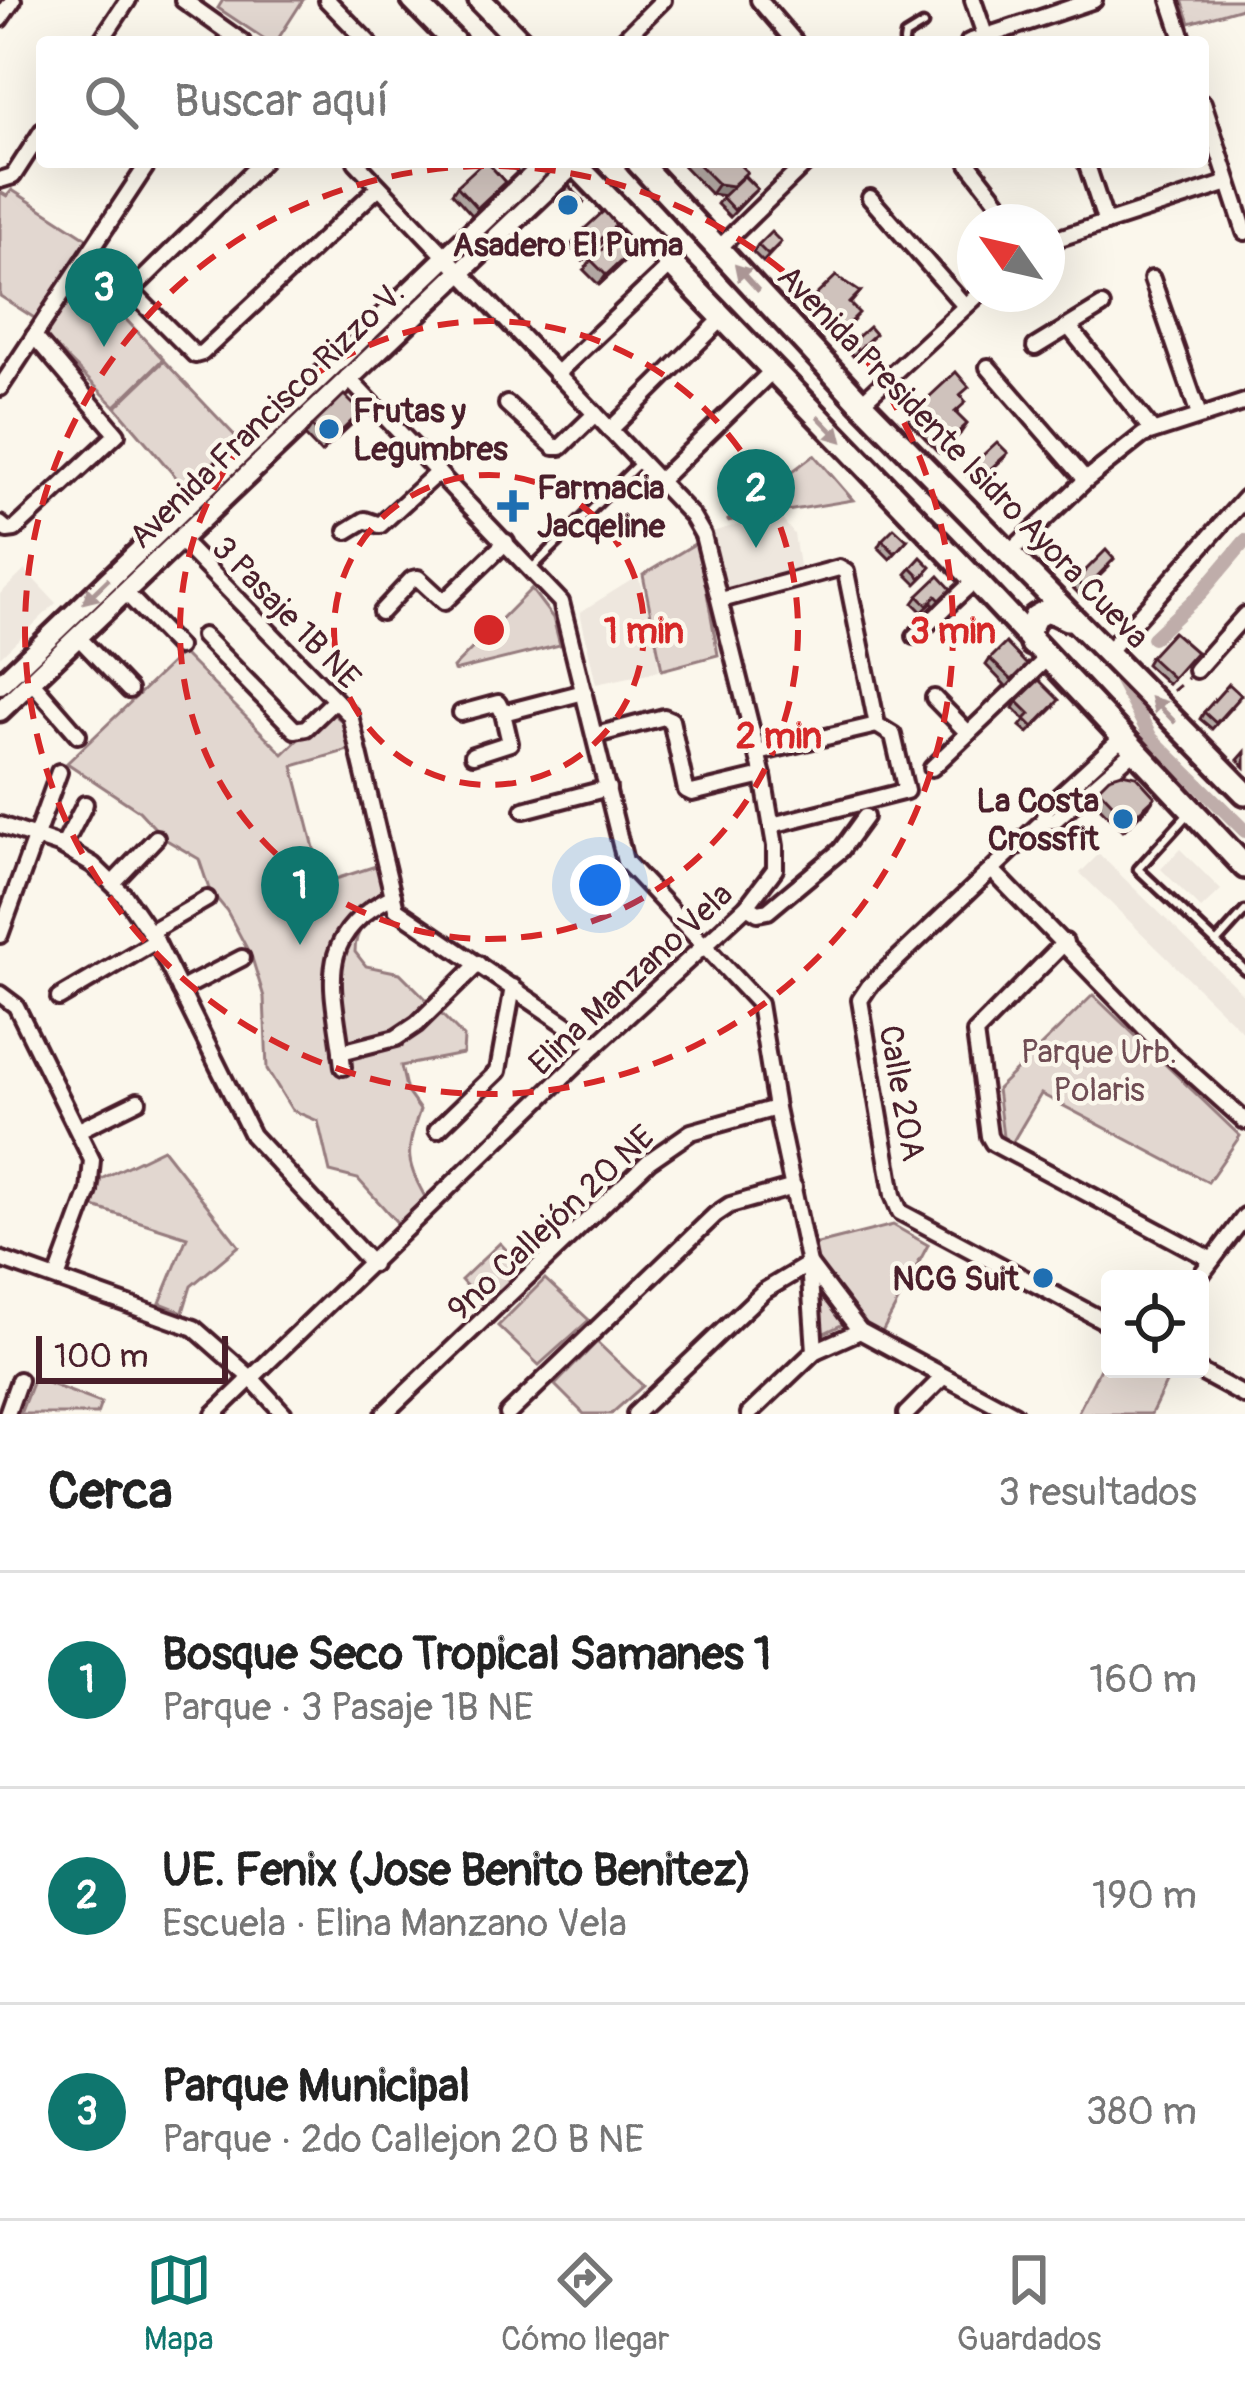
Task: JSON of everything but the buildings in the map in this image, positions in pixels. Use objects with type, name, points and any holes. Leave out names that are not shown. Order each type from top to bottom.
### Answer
[{"type":"main road","points":[[413,0],[448,36]]},
{"type":"main road","points":[[480,0],[515,36]]},
{"type":"main road","name":"Avenida Francisco Rizzo V.","points":[[11,681],[78,637],[347,377],[538,168]]},
{"type":"main road","name":"Avenida Francisco Rizzo V.","points":[[0,711],[11,681],[453,264],[568,168]]},
{"type":"main road","points":[[581,168],[1245,867]]},
{"type":"main road","name":"Avenida Presidente Isidro Ayora Cueva","points":[[644,168],[861,404],[1245,793]]},
{"type":"main road","points":[[992,598],[1017,607],[1030,597],[1033,579]]},
{"type":"main road","points":[[1039,652],[1030,624],[1048,610],[1099,645]]},
{"type":"street","points":[[0,19],[13,0]]},
{"type":"street","points":[[104,36],[128,0]]},
{"type":"street","points":[[183,0],[231,36]]},
{"type":"street","points":[[327,0],[362,36]]},
{"type":"street","points":[[627,36],[663,0]]},
{"type":"street","points":[[759,0],[790,36]]},
{"type":"street","points":[[973,0],[985,35],[1062,4],[1094,0]]},
{"type":"street","points":[[1170,0],[1182,36]]},
{"type":"street","points":[[1209,123],[1245,232]]},
{"type":"street","points":[[0,180],[13,176],[36,140]]},
{"type":"street","points":[[0,388],[145,168]]},
{"type":"street","points":[[256,168],[134,291],[190,352],[202,353],[379,187]]},
{"type":"street","name":"Elina Manzano Vela","points":[[214,1414],[747,906],[775,869],[763,776],[704,535],[692,516],[362,168]]},
{"type":"street","points":[[719,248],[794,168]]},
{"type":"street","points":[[972,168],[1000,204]]},
{"type":"street","points":[[1088,168],[1106,223]]},
{"type":"street","points":[[498,177],[512,192]]},
{"type":"street","points":[[1065,236],[1228,183]]},
{"type":"street","points":[[870,198],[957,297]]},
{"type":"street","points":[[556,374],[672,264]]},
{"type":"street","points":[[1152,279],[1198,415]]},
{"type":"street","points":[[1035,347],[1102,306]]},
{"type":"street","points":[[861,404],[959,312]]},
{"type":"street","points":[[610,430],[723,318]]},
{"type":"street","points":[[1069,327],[1152,430]]},
{"type":"street","points":[[0,524],[15,529],[116,434],[34,336]]},
{"type":"street","points":[[988,367],[1086,480]]},
{"type":"street","points":[[659,481],[773,370]]},
{"type":"street","points":[[347,377],[564,608],[625,861],[759,1004],[809,1264],[814,1351]]},
{"type":"street","points":[[1007,555],[1086,480],[1152,430],[1245,402]]},
{"type":"street","points":[[507,404],[554,447],[561,447],[595,414]]},
{"type":"street","points":[[346,532],[365,520],[380,525],[438,472]]},
{"type":"street","points":[[1099,645],[1245,498]]},
{"type":"street","name":"3 Pasaje 1B NE","points":[[179,539],[353,722],[393,896]]},
{"type":"street","points":[[380,612],[418,578],[444,602],[506,542]]},
{"type":"street","points":[[721,600],[842,569],[877,725]]},
{"type":"street","points":[[914,636],[975,580]]},
{"type":"street","points":[[125,592],[178,646]]},
{"type":"street","points":[[1196,670],[1245,615]]},
{"type":"street","points":[[1229,632],[1245,646]]},
{"type":"street","points":[[203,636],[295,730],[306,728],[335,700]]},
{"type":"street","points":[[78,637],[129,690]]},
{"type":"street","points":[[932,768],[1039,652]]},
{"type":"street","points":[[11,681],[79,735]]},
{"type":"street","points":[[503,713],[584,692]]},
{"type":"street","points":[[934,698],[968,733]]},
{"type":"street","points":[[460,713],[498,703],[503,713],[510,743],[473,755]]},
{"type":"street","points":[[596,735],[664,717],[671,719],[686,790],[692,793],[763,776]]},
{"type":"street","points":[[758,753],[877,725],[893,735],[906,791],[772,825]]},
{"type":"street","name":"Calle 20A","points":[[1101,1319],[900,1212],[893,1195],[860,1000],[869,985],[1043,821],[1046,808],[1129,744]]},
{"type":"street","points":[[0,935],[59,772]]},
{"type":"street","points":[[524,810],[608,788]]},
{"type":"street","points":[[63,847],[85,804]]},
{"type":"street","points":[[747,906],[758,913],[768,911],[841,850],[865,817]]},
{"type":"street","points":[[0,825],[63,847],[93,865],[112,884],[153,937],[252,1135],[372,1264]]},
{"type":"street","points":[[112,884],[156,838]]},
{"type":"street","points":[[992,870],[1168,1052],[1245,1121]]},
{"type":"street","points":[[478,964],[417,1024],[342,1060],[334,983],[338,943],[358,916],[393,896],[396,908],[513,987],[596,1046]]},
{"type":"street","points":[[59,998],[207,899]]},
{"type":"street","points":[[1065,942],[975,1033],[992,1143],[1212,1259]]},
{"type":"street","points":[[180,990],[242,958]]},
{"type":"street","points":[[437,1130],[498,1071],[513,987]]},
{"type":"street","points":[[0,994],[16,1006],[92,1160],[93,1174],[57,1278]]},
{"type":"street","points":[[79,1130],[138,1101]]},
{"type":"street","name":"9no Callejón 20 NE","points":[[384,1414],[649,1161],[691,1132],[776,1108]]},
{"type":"street","points":[[508,1414],[715,1215],[730,1205],[794,1187]]},
{"type":"street","points":[[1204,1270],[1245,1216]]},
{"type":"street","points":[[0,1259],[194,1328],[284,1414]]},
{"type":"street","points":[[809,1264],[860,1330],[1014,1414]]},
{"type":"street","points":[[635,1414],[764,1291],[809,1264]]},
{"type":"street","points":[[749,1414],[814,1351],[860,1330]]},
{"type":"street","points":[[1209,1376],[1244,1394]]},
{"type":"street","points":[[906,1414],[943,1377]]},
{"type":"street","points":[[7,1414],[19,1380]]},
{"type":"lane","points":[[905,36],[922,26]]},
{"type":"lane","points":[[531,568],[640,462]]},
{"type":"lane","points":[[1192,811],[1138,867],[1245,970]]},
{"type":"lane","points":[[1216,943],[1245,910]]},
{"type":"path","points":[[1158,705],[1196,670]]},
{"type":"shaded area","points":[[777,513],[794,534],[800,572],[726,588],[712,532]]},
{"type":"shaded area","points":[[25,570],[56,603],[0,657],[0,594]]},
{"type":"shaded area","points":[[638,576],[654,631],[659,671],[596,684],[580,612]]},
{"type":"shaded area","points":[[1180,849],[1221,890],[1201,909],[1161,869]]},
{"type":"shaded area","points":[[1099,854],[1245,996],[1245,1034],[1080,873]]},
{"type":"green space","points":[[223,0],[303,0],[280,36],[260,36],[218,8]]},
{"type":"green space","points":[[1182,0],[1245,0],[1245,7],[1190,23]]},
{"type":"green space","points":[[12,190],[91,241],[39,321],[0,296],[0,192],[7,196]]},
{"type":"green space","points":[[87,278],[163,359],[115,406],[44,335]]},
{"type":"green space","points":[[164,361],[239,440],[186,489],[116,407]]},
{"type":"green space","points":[[814,455],[853,500],[727,521]]},
{"type":"green space","points":[[698,542],[718,655],[662,670],[643,575]]},
{"type":"green space","points":[[531,589],[553,618],[560,645],[454,671],[453,668]]},
{"type":"green space","points":[[182,653],[283,754],[329,710],[343,722],[352,749],[293,766],[323,883],[379,865],[388,907],[364,925],[355,952],[366,966],[400,973],[464,1037],[463,1054],[401,1066],[407,1092],[420,1110],[410,1158],[429,1204],[403,1229],[358,1179],[330,1172],[318,1121],[292,1110],[267,1069],[264,997],[252,958],[227,911],[209,889],[199,859],[165,839],[139,811],[67,763]]},
{"type":"green space","name":"Parque Urb. Polaris","points":[[1093,995],[1240,1136],[1208,1182],[1041,1094],[1012,1143],[1003,1137],[997,1089]]},
{"type":"green space","points":[[163,1149],[239,1246],[191,1286],[183,1312],[160,1303],[187,1237],[94,1207],[101,1179]]},
{"type":"green space","points":[[893,1225],[928,1245],[880,1336],[852,1320],[822,1334],[814,1245]]},
{"type":"green space","points":[[500,1243],[525,1270],[485,1307],[461,1280]]},
{"type":"green space","points":[[545,1279],[589,1320],[539,1365],[498,1326]]},
{"type":"green space","points":[[597,1342],[643,1386],[611,1414],[584,1414],[555,1385]]},
{"type":"green space","points":[[1101,1367],[1101,1378],[1169,1378],[1151,1414],[1077,1414]]},
{"type":"green space","points":[[34,1378],[101,1403],[97,1414],[20,1414]]},
{"type":"waterway","points":[[1153,638],[1200,594],[1245,541]]},
{"type":"waterway","points":[[1118,675],[1151,738],[1245,831]]},
{"type":"place","name":"Asadero El Puma","points":[[568,205]]},
{"type":"place","name":"Parque Municipal","points":[[104,347]]},
{"type":"place","name":"Frutas y Legumbres","points":[[329,429]]},
{"type":"place","name":"Farmacia Jacqeline","points":[[513,506]]},
{"type":"place","name":"UE. Fenix (Jose Benito Benitez)","points":[[756,548]]},
{"type":"place","name":"La Costa Crossfit","points":[[1123,819]]},
{"type":"place","name":"Bosque Seco Tropical Samanes 1","points":[[300,945]]},
{"type":"place","name":"NCG Suit","points":[[1043,1278]]}]
